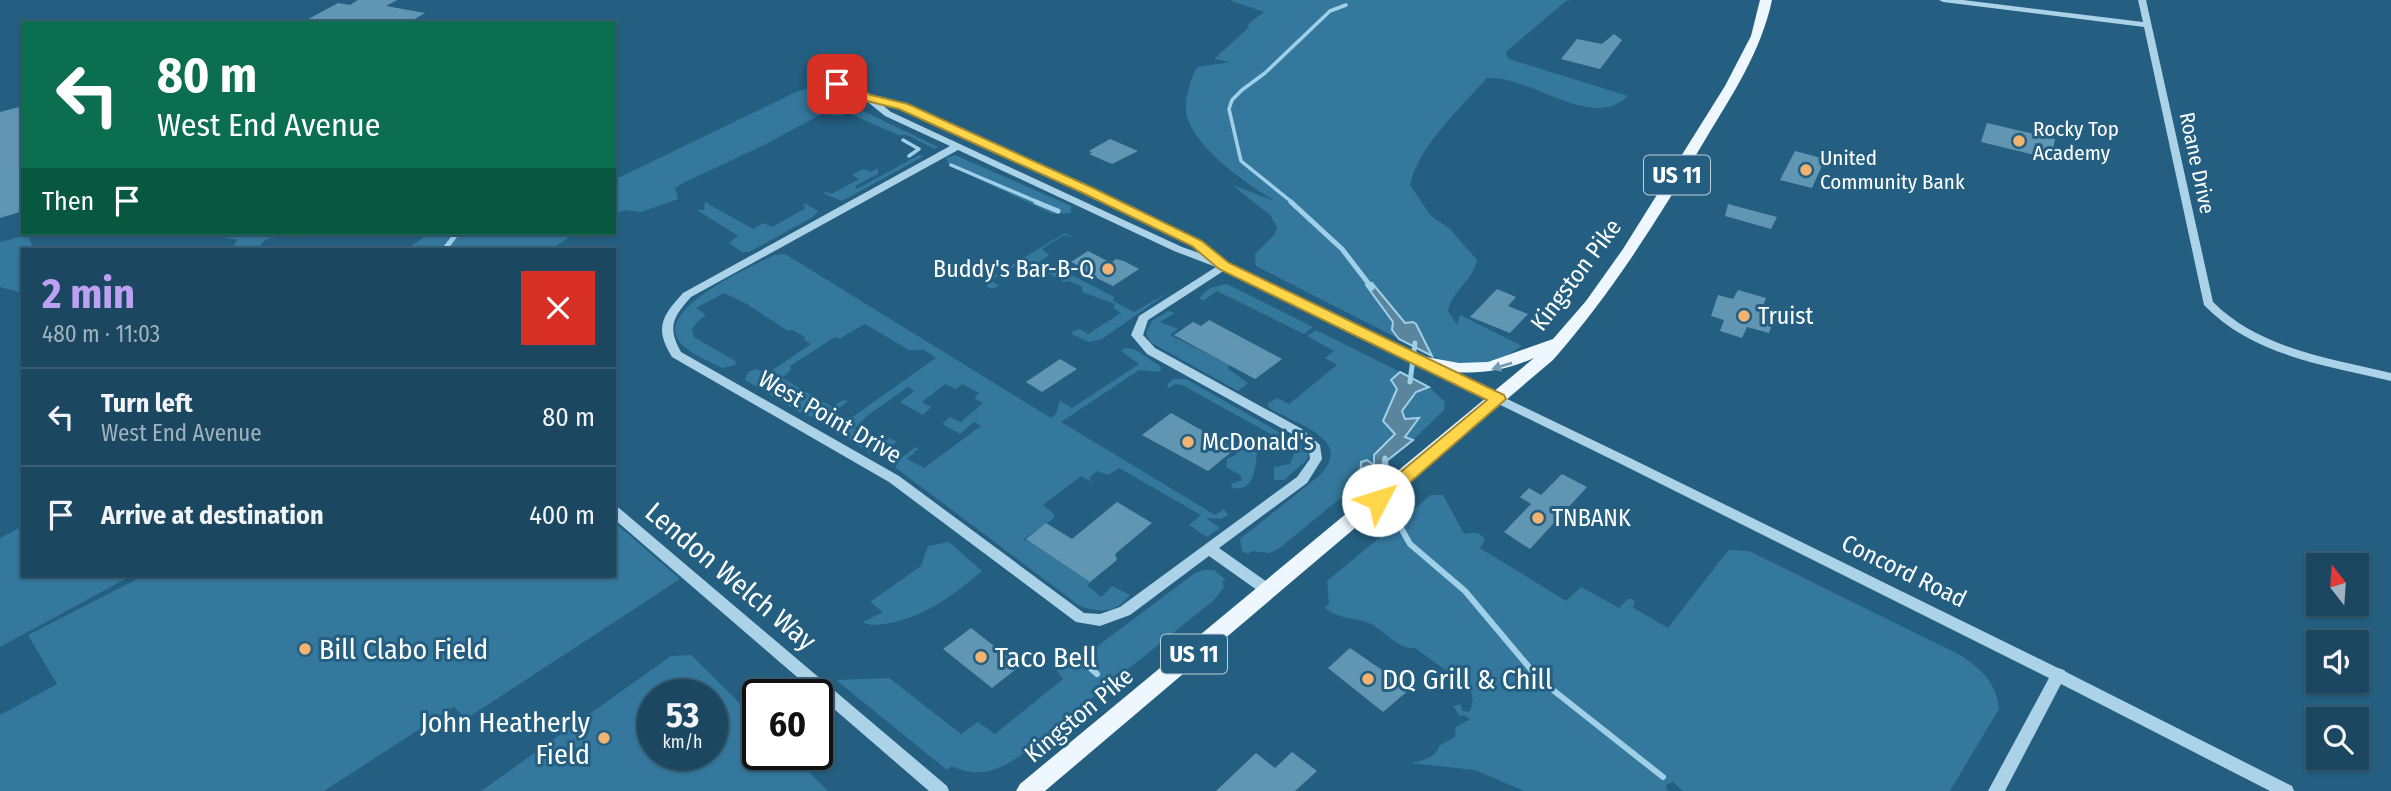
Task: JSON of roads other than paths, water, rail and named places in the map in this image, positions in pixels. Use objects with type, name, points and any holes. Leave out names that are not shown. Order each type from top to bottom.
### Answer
[{"type":"main road","name":"Kingston Pike","points":[[1028,791],[1419,466],[1564,338],[1604,290],[1719,105],[1752,49],[1762,22],[1766,0]]},
{"type":"main road","points":[[1425,363],[1468,371],[1486,370],[1513,362],[1564,338]]},
{"type":"street","points":[[1943,0],[2148,25]]},
{"type":"street","name":"Roane Drive","points":[[2142,0],[2208,303],[2231,324],[2282,347],[2391,377]]},
{"type":"street","points":[[820,76],[867,97],[904,107],[1071,183],[1197,243],[1224,266]]},
{"type":"street","points":[[867,97],[888,114],[1178,249],[1224,266]]},
{"type":"street","name":"West Point Drive","points":[[958,146],[687,295],[668,319],[666,335],[672,348],[676,354],[894,479],[1080,618],[1100,620],[1125,611],[1210,549]]},
{"type":"street","points":[[1224,266],[1143,318],[1137,335],[1151,351],[1304,436],[1315,448],[1316,459],[1302,480],[1210,549],[1269,591]]},
{"type":"street","name":"Concord Road","points":[[1224,266],[2059,674],[2286,791]]},
{"type":"street","name":"Lendon Welch Way","points":[[616,514],[941,791]]},
{"type":"street","points":[[1996,791],[2059,674]]},
{"type":"waterway","points":[[1293,203],[1241,161],[1229,109],[1232,100],[1242,90],[1265,73],[1330,11],[1346,5]]},
{"type":"waterway","points":[[903,140],[919,149],[909,156]]},
{"type":"waterway","points":[[951,165],[1040,203]]},
{"type":"waterway","points":[[1036,202],[1058,211]]},
{"type":"waterway","points":[[1291,202],[1342,249],[1372,288]]},
{"type":"waterway","points":[[446,248],[455,235]]},
{"type":"waterway","points":[[1410,382],[1415,343]]},
{"type":"waterway","points":[[1385,460],[1387,486]]},
{"type":"waterway","points":[[1387,496],[1387,503],[1410,544],[1465,591],[1539,679],[1663,777]]},
{"type":"waterway","points":[[1082,661],[1097,674]]},
{"type":"place","name":"Rocky Top Academy","points":[[2019,141]]},
{"type":"place","name":"United Community Bank","points":[[1806,170]]},
{"type":"place","name":"Buddy's Bar-B-Q","points":[[1108,269]]},
{"type":"place","name":"Truist","points":[[1744,316]]},
{"type":"place","name":"McDonald's","points":[[1188,442]]},
{"type":"place","name":"TNBANK","points":[[1538,518]]},
{"type":"place","name":"Bill Clabo Field","points":[[305,649]]},
{"type":"place","name":"Taco Bell","points":[[981,657]]},
{"type":"place","name":"DQ Grill & Chill","points":[[1368,679]]},
{"type":"place","name":"John Heatherly Field","points":[[604,738]]}]
